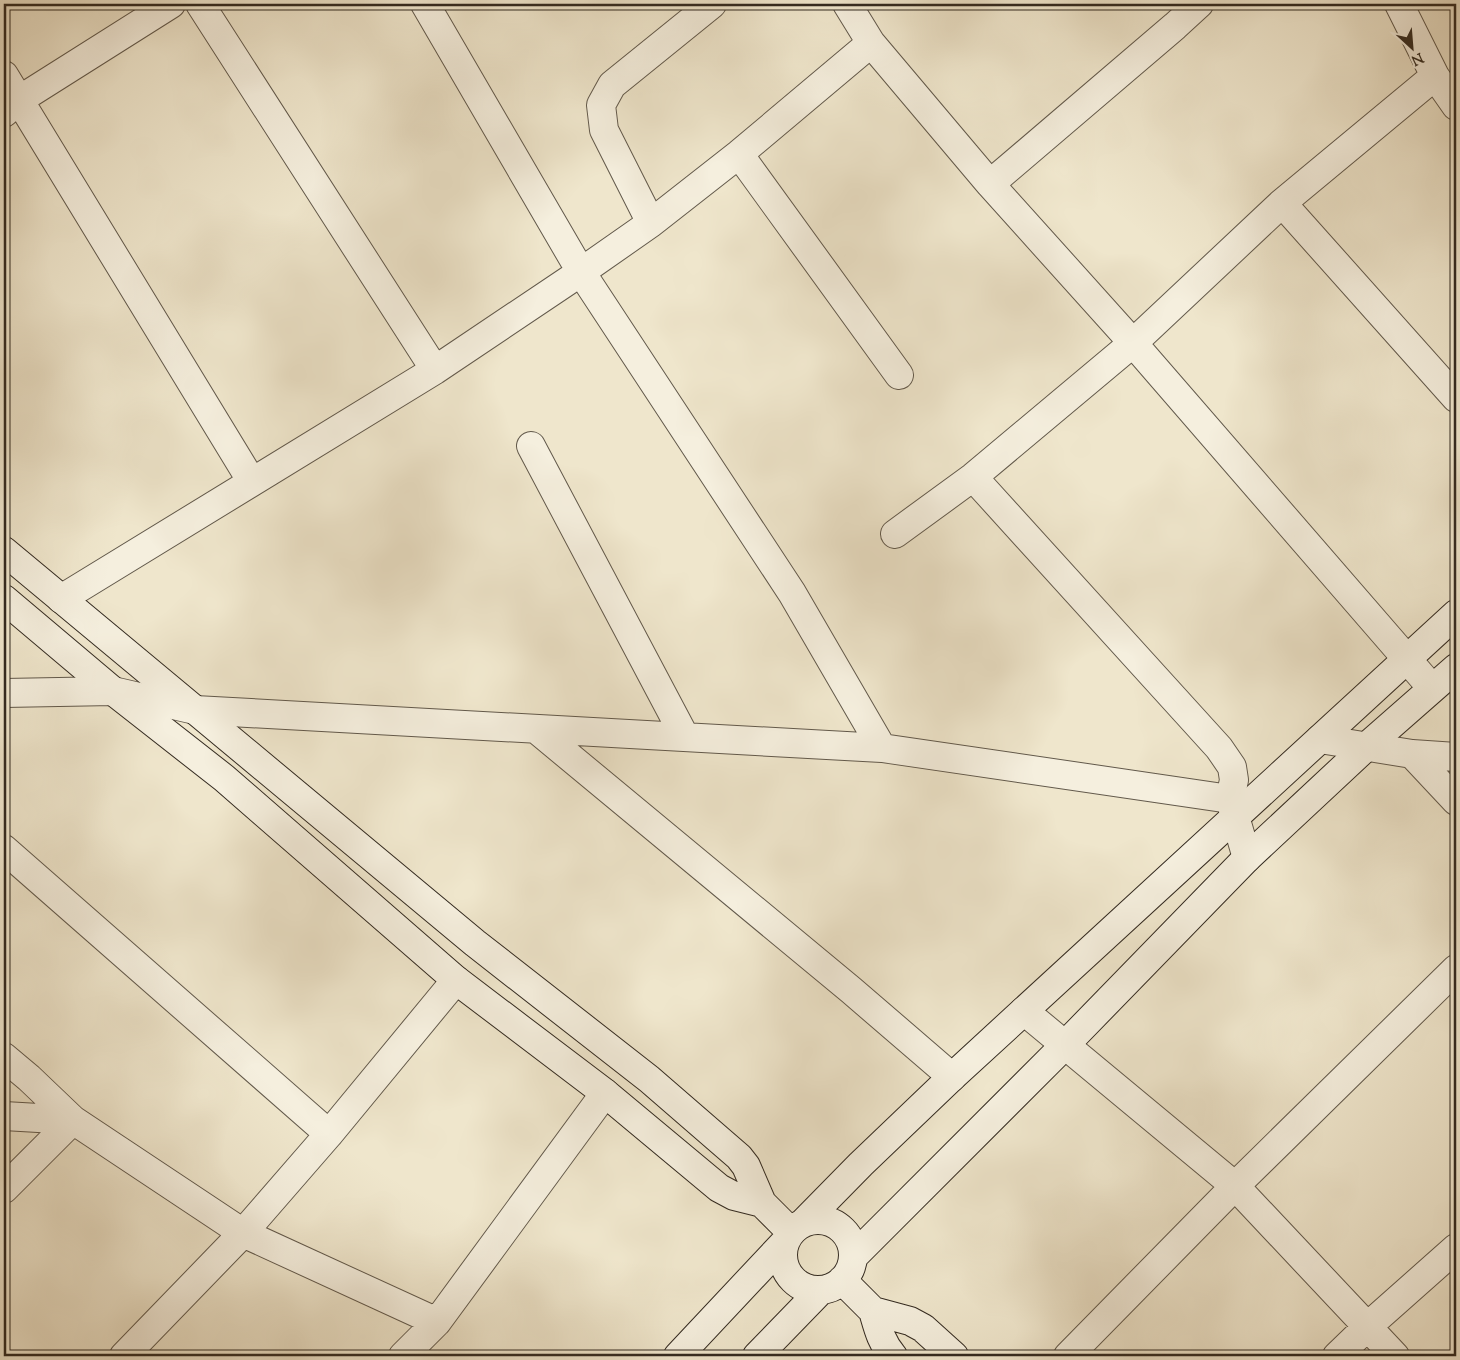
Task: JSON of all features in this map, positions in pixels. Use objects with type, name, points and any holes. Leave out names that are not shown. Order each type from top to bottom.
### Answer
[{"type":"street","points":[[11,106],[171,4]]},
{"type":"street","points":[[200,4],[435,370]]},
{"type":"street","points":[[425,4],[581,272],[792,593],[882,748]]},
{"type":"street","points":[[652,223],[604,130],[600,105],[612,85],[712,4]]},
{"type":"street","points":[[847,4],[871,43],[990,184],[1133,344],[1432,688]]},
{"type":"street","points":[[990,184],[1175,26],[1198,4]]},
{"type":"street","points":[[1399,4],[1435,76],[1456,106]]},
{"type":"street","points":[[61,599],[435,370],[581,272],[652,223],[739,154],[871,43]]},
{"type":"street","points":[[4,75],[11,106],[252,482]]},
{"type":"street","points":[[895,534],[973,478],[1133,344],[1282,203],[1435,76]]},
{"type":"street","points":[[739,154],[899,375]]},
{"type":"street","points":[[1282,203],[1456,398]]},
{"type":"street","points":[[531,446],[685,737]]},
{"type":"street","points":[[973,478],[1219,748],[1232,768],[1234,780],[1233,808],[1247,858]]},
{"type":"street","points":[[4,551],[474,943],[650,1079],[738,1157],[746,1166],[762,1203],[794,1232]]},
{"type":"street","points":[[4,599],[113,691],[224,778],[456,980],[605,1093],[718,1188],[734,1196],[762,1203]]},
{"type":"street","points":[[678,1356],[794,1232],[861,1164],[1024,1011],[1233,808],[1320,739],[1456,614]]},
{"type":"street","points":[[757,1356],[839,1276],[1247,858],[1366,747],[1456,668]]},
{"type":"street","points":[[4,693],[113,691],[195,710],[882,748],[1233,808]]},
{"type":"street","points":[[536,729],[851,990],[952,1077]]},
{"type":"street","points":[[1320,739],[1412,754],[1456,757]]},
{"type":"street","points":[[1412,754],[1456,802]]},
{"type":"street","points":[[4,849],[329,1134]]},
{"type":"street","points":[[1068,1356],[1235,1186],[1456,969]]},
{"type":"street","points":[[124,1356],[244,1233],[329,1134],[456,980]]},
{"type":"street","points":[[1024,1011],[1235,1186],[1395,1356]]},
{"type":"street","points":[[4,1057],[29,1078],[72,1120],[244,1233],[437,1322]]},
{"type":"street","points":[[404,1356],[437,1322],[605,1093]]},
{"type":"street","points":[[4,1116],[72,1120]]},
{"type":"street","points":[[4,1188],[72,1120]]},
{"type":"street","points":[[816,1220],[828,1221],[838,1226],[847,1234],[852,1245],[839,1276],[809,1289],[798,1284],[790,1276],[784,1265],[782,1254],[794,1232],[816,1220]]},
{"type":"street","points":[[1337,1356],[1456,1248]]},
{"type":"street","points":[[839,1276],[873,1311],[880,1336],[893,1356]]},
{"type":"street","points":[[873,1311],[910,1321],[923,1328],[954,1356]]}]
